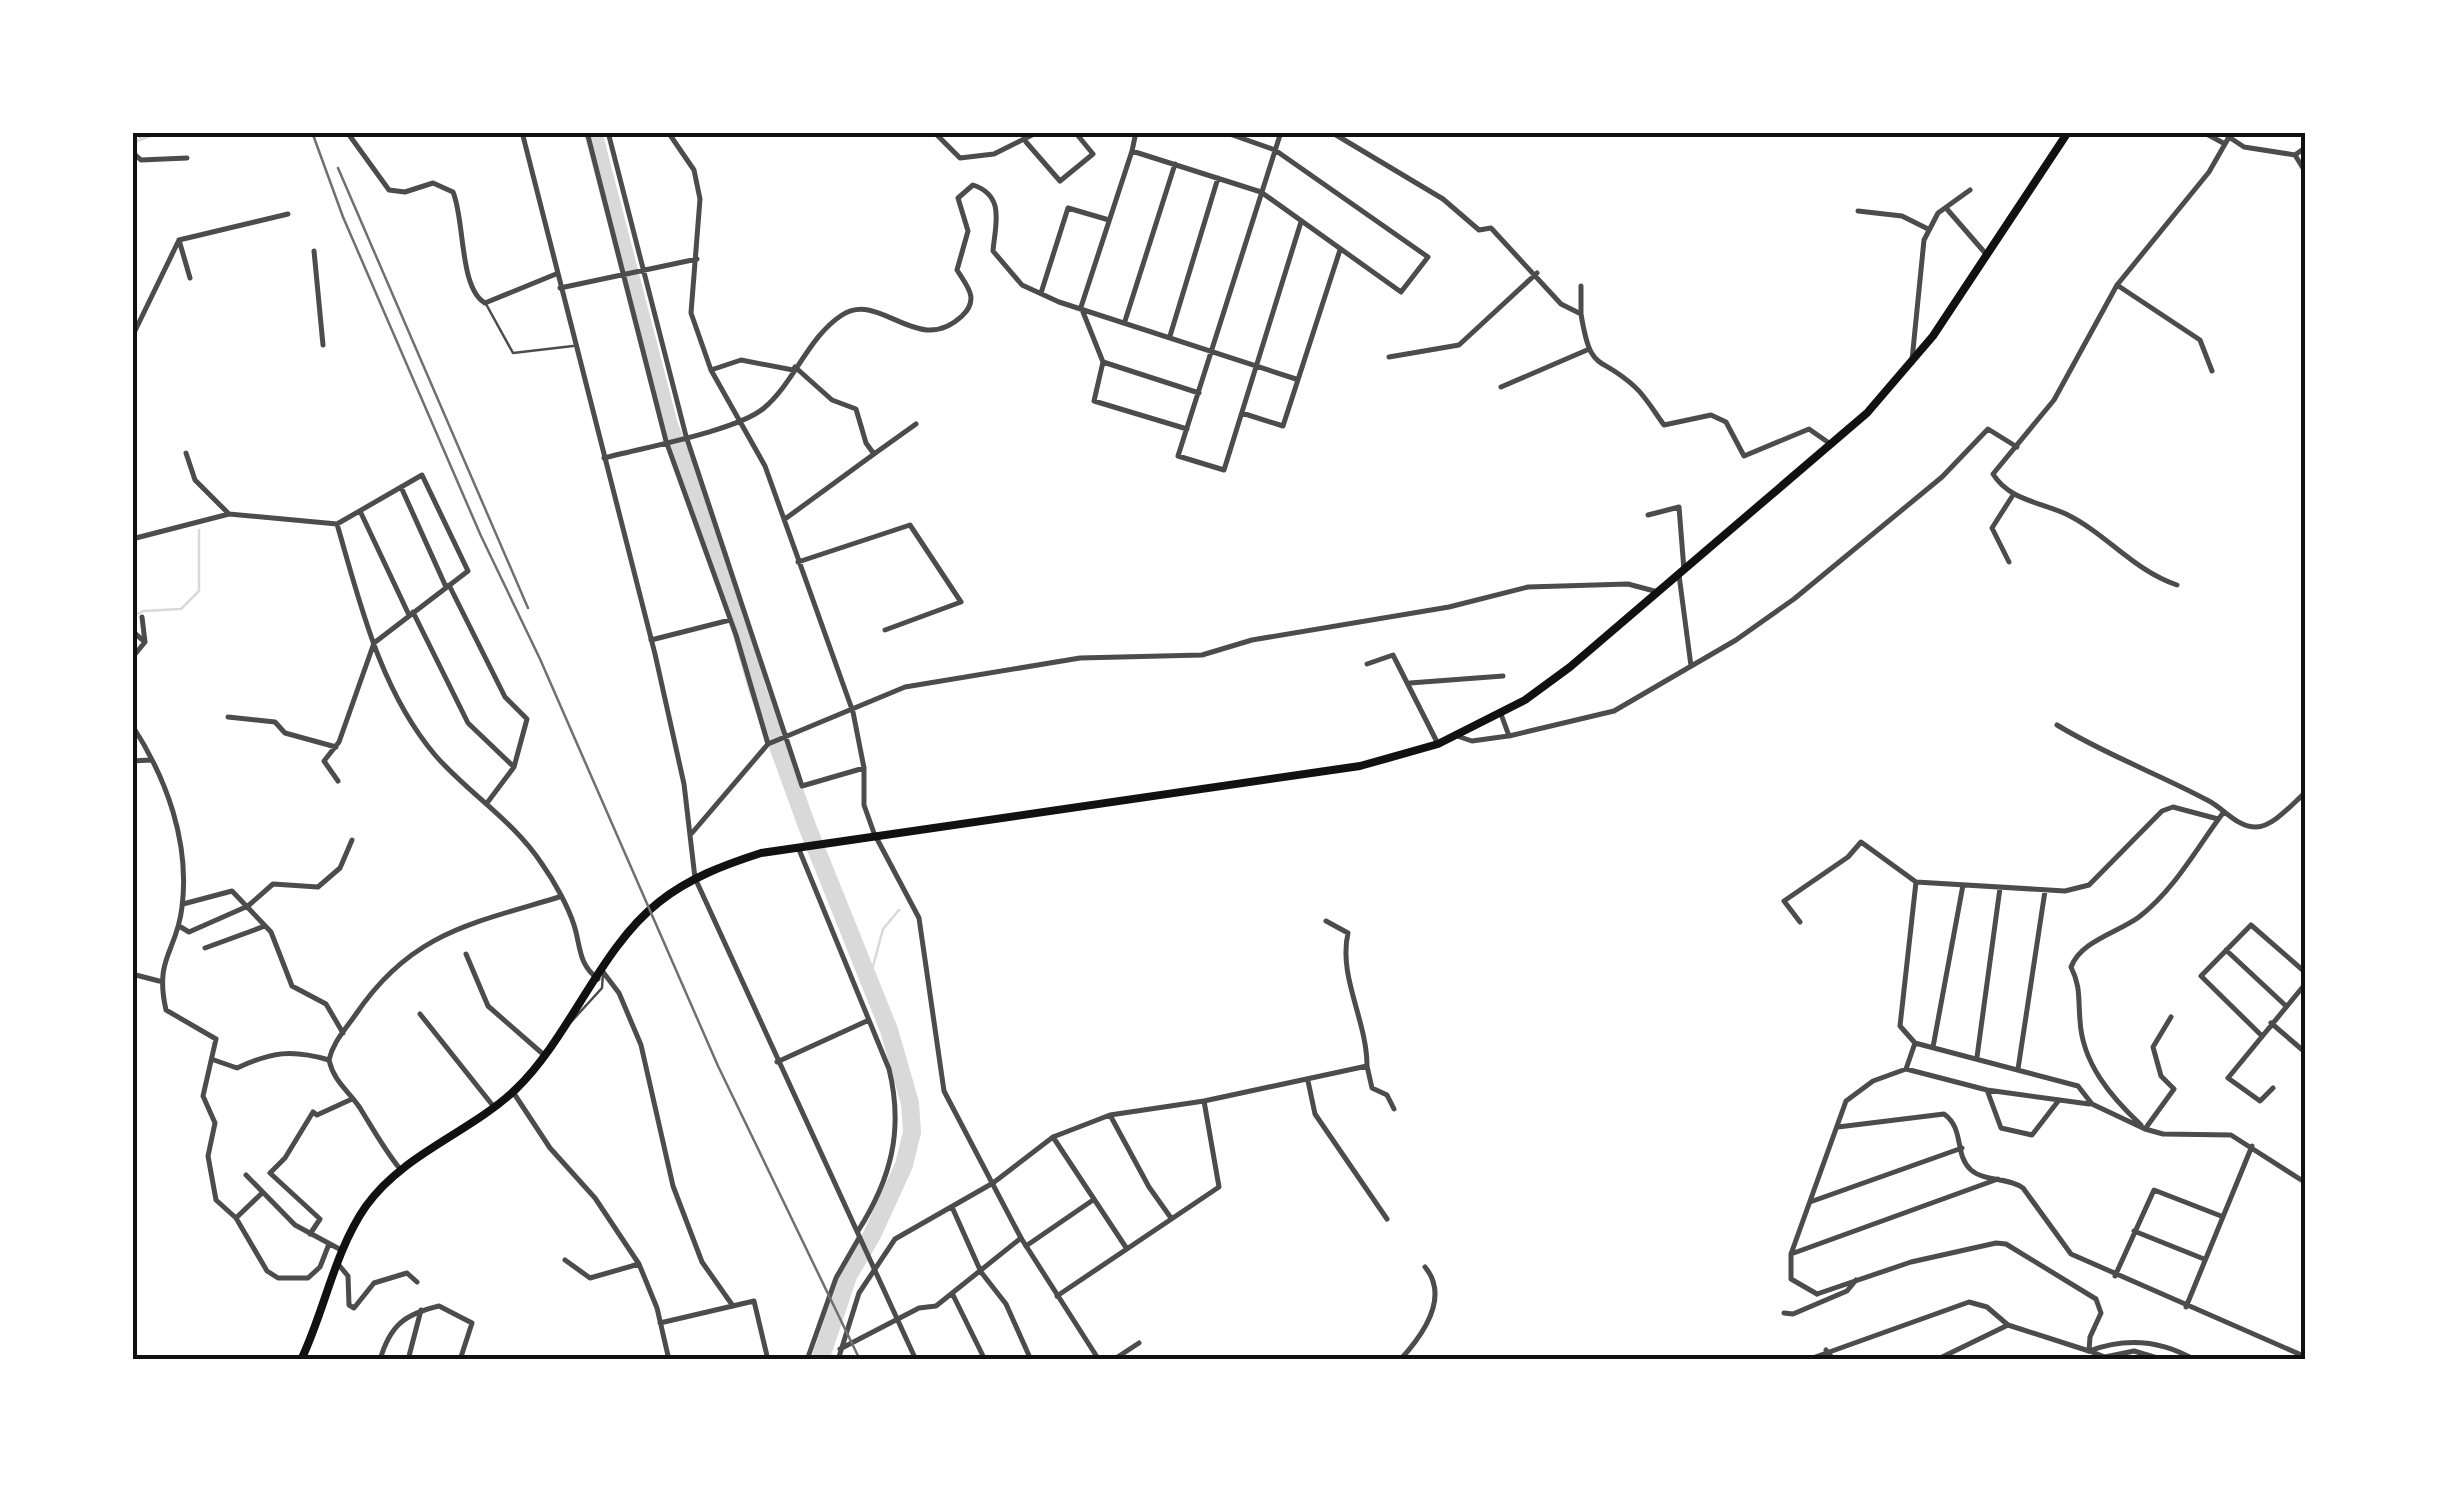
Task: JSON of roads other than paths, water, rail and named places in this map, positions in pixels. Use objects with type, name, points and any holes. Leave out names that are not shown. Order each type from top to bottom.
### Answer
[{"type":"main road","points":[[300,1360],[343,1251],[370,1202],[400,1170],[513,1092],[656,904],[694,878],[761,853],[1360,766],[1438,744],[1501,714],[1570,667],[1682,572],[1831,444],[1912,363],[2068,132]]},
{"type":"street","points":[[347,132],[389,190],[406,192],[433,183],[453,192],[468,278],[478,299],[485,303],[556,274]]},
{"type":"street","points":[[522,132],[652,640],[692,834],[694,878],[916,1360]]},
{"type":"street","points":[[587,132],[667,441],[730,620],[768,744]]},
{"type":"street","points":[[608,132],[686,436],[802,786],[864,768]]},
{"type":"street","points":[[668,132],[688,161],[697,185],[698,259],[691,313],[710,370],[765,466],[853,712],[864,768],[864,805],[875,836],[919,918],[944,1091],[1021,1238],[1099,1360]]},
{"type":"street","points":[[934,132],[960,158],[994,154],[1026,142],[1038,132]]},
{"type":"street","points":[[1026,142],[1060,181],[1093,154],[1075,132]]},
{"type":"street","points":[[1136,132],[1081,307],[1103,362],[1094,401],[1186,429]]},
{"type":"street","points":[[1132,150],[1261,192],[1400,292],[1428,257],[1276,150],[1224,132]]},
{"type":"street","points":[[1281,132],[1178,456],[1224,470],[1302,221]]},
{"type":"street","points":[[1331,132],[1444,199],[1479,230],[1491,228],[1562,304],[1582,314]]},
{"type":"street","points":[[2203,132],[2244,147],[2295,154],[2306,147]]},
{"type":"street","points":[[2177,585],[2152,576],[2066,514],[2013,495],[1993,474],[2054,400],[2117,285],[2210,172],[2226,138]]},
{"type":"street","points":[[132,152],[141,160],[187,158]]},
{"type":"street","points":[[2295,154],[2306,173]]},
{"type":"street","points":[[1125,320],[1176,164]]},
{"type":"street","points":[[1170,336],[1218,178]]},
{"type":"street","points":[[604,458],[740,421],[764,408],[833,322],[852,310],[876,312],[908,327],[940,330],[968,310],[971,290],[957,270],[968,230],[957,206],[958,198],[974,185],[993,199],[997,210],[993,250],[1022,285],[1296,379]]},
{"type":"street","points":[[1912,363],[1916,285],[1928,229],[1946,208],[1970,190]]},
{"type":"street","points":[[1040,294],[1068,208],[1109,220]]},
{"type":"street","points":[[1946,208],[1987,255]]},
{"type":"street","points":[[1858,211],[1891,214],[1928,229]]},
{"type":"street","points":[[179,240],[288,214]]},
{"type":"street","points":[[179,240],[190,278]]},
{"type":"street","points":[[132,337],[179,240]]},
{"type":"street","points":[[1242,413],[1283,426],[1340,250]]},
{"type":"street","points":[[314,251],[322,345]]},
{"type":"street","points":[[560,288],[698,259]]},
{"type":"street","points":[[1389,356],[1459,345],[1537,273]]},
{"type":"street","points":[[2117,285],[2200,340],[2212,372]]},
{"type":"street","points":[[1581,286],[1588,350],[1606,370],[1635,386],[1664,426],[1711,415],[1726,422],[1744,456],[1809,429],[1831,444]]},
{"type":"street","points":[[1502,387],[1588,350]]},
{"type":"street","points":[[710,370],[741,360],[794,369],[832,400],[856,409],[866,443],[874,454]]},
{"type":"street","points":[[1103,362],[1199,393]]},
{"type":"street","points":[[784,519],[916,424]]},
{"type":"street","points":[[1458,736],[1472,741],[1509,736],[1614,711],[1692,668],[1794,599],[1942,477],[1988,429],[2017,447]]},
{"type":"street","points":[[186,452],[195,480],[229,514]]},
{"type":"street","points":[[132,538],[229,514],[337,524],[422,475],[468,571],[374,643],[336,747],[324,761],[338,780]]},
{"type":"street","points":[[402,487],[447,586],[505,697],[527,719],[514,768],[486,804]]},
{"type":"street","points":[[2009,562],[1992,528],[2013,495]]},
{"type":"street","points":[[1648,515],[1679,506],[1692,668]]},
{"type":"street","points":[[360,511],[468,723],[514,768]]},
{"type":"street","points":[[337,524],[374,643],[413,724],[436,756],[527,844],[573,923],[581,959],[619,993],[640,1045],[673,1186],[702,1262],[733,1306]]},
{"type":"street","points":[[798,562],[910,525],[961,602],[885,630]]},
{"type":"street","points":[[692,834],[768,744],[853,712],[905,687],[1080,658],[1202,655],[1252,640],[1449,607],[1528,587],[1628,584],[1658,592]]},
{"type":"street","points":[[142,617],[146,642]]},
{"type":"street","points":[[652,640],[730,620]]},
{"type":"street","points":[[132,631],[146,642]]},
{"type":"street","points":[[132,658],[146,642]]},
{"type":"street","points":[[1368,664],[1393,655],[1438,744]]},
{"type":"street","points":[[1410,683],[1502,676]]},
{"type":"street","points":[[1501,714],[1509,736]]},
{"type":"street","points":[[228,718],[275,722],[285,733],[336,747]]},
{"type":"street","points":[[132,724],[151,760],[184,848],[183,904],[159,981],[166,1010],[216,1040],[203,1096],[215,1123],[208,1156],[216,1200],[236,1218],[267,1271],[278,1278],[308,1278],[320,1267],[330,1244]]},
{"type":"street","points":[[2057,725],[2110,756],[2214,804],[2221,816]]},
{"type":"street","points":[[132,760],[151,760]]},
{"type":"street","points":[[1800,922],[1784,901],[1861,842],[1916,882],[2045,891],[2089,884],[2162,811],[2173,807],[2258,828],[2306,792]]},
{"type":"street","points":[[2144,1129],[2110,1097],[2090,1057],[2080,1028],[2081,987],[2072,967],[2076,954],[2138,917],[2172,885],[2221,816]]},
{"type":"street","points":[[178,926],[189,932],[248,906],[273,884],[318,887],[340,868],[352,840]]},
{"type":"street","points":[[799,846],[889,1069],[898,1128],[880,1192],[836,1278],[808,1360]]},
{"type":"street","points":[[1916,882],[1900,1026],[1915,1043],[2078,1086],[2092,1104]]},
{"type":"street","points":[[1933,1047],[1963,886]]},
{"type":"street","points":[[1977,1057],[2000,888]]},
{"type":"street","points":[[183,904],[232,891],[272,932],[292,986],[326,1004],[343,1033]]},
{"type":"street","points":[[2018,1069],[2045,891]]},
{"type":"street","points":[[400,1170],[333,1078],[329,1060],[332,1046],[376,983],[421,944],[560,897]]},
{"type":"street","points":[[1326,920],[1348,933],[1343,954],[1361,1016],[1372,1088],[1387,1095],[1394,1109]]},
{"type":"street","points":[[2260,1035],[2202,976],[2251,925],[2306,973]]},
{"type":"street","points":[[205,948],[265,926]]},
{"type":"street","points":[[2226,950],[2286,1006]]},
{"type":"street","points":[[466,954],[488,1006],[544,1055]]},
{"type":"street","points":[[132,974],[159,981]]},
{"type":"street","points":[[2273,1088],[2260,1100],[2228,1078],[2306,982]]},
{"type":"street","points":[[420,1014],[494,1107]]},
{"type":"street","points":[[2144,1129],[2174,1090],[2161,1076],[2153,1047],[2170,1017]]},
{"type":"street","points":[[777,1062],[869,1020]]},
{"type":"street","points":[[2271,1023],[2306,1053]]},
{"type":"street","points":[[1906,1069],[1915,1043]]},
{"type":"street","points":[[214,1060],[236,1068],[274,1052],[298,1051],[329,1060]]},
{"type":"street","points":[[838,1360],[872,1264],[895,1239],[993,1183],[1053,1136],[1110,1114],[1204,1102],[1367,1066]]},
{"type":"street","points":[[2089,1351],[2101,1305],[2006,1244],[1911,1262],[1817,1294],[1791,1279],[1792,1254],[1809,1202],[1846,1101],[1854,1092],[1906,1069],[1988,1090],[2092,1104],[2163,1134],[2231,1135],[2305,1183]]},
{"type":"street","points":[[1308,1081],[1315,1114],[1388,1219]]},
{"type":"street","points":[[1988,1090],[2001,1128],[2032,1136],[2059,1100]]},
{"type":"street","points":[[513,1092],[550,1148],[581,1179],[639,1264],[670,1360]]},
{"type":"street","points":[[310,1234],[320,1219],[270,1173],[284,1158],[312,1112],[352,1099]]},
{"type":"street","points":[[1056,1296],[1220,1186],[1204,1102]]},
{"type":"street","points":[[1110,1114],[1148,1187],[1171,1218]]},
{"type":"street","points":[[1838,1127],[1944,1114],[1959,1130],[1965,1163],[1974,1173],[2024,1188],[2070,1254],[2306,1358]]},
{"type":"street","points":[[1053,1136],[1127,1249]]},
{"type":"street","points":[[2186,1308],[2252,1146]]},
{"type":"street","points":[[1809,1202],[1962,1148]]},
{"type":"street","points":[[246,1175],[310,1234],[343,1251]]},
{"type":"street","points":[[1792,1254],[1998,1179]]},
{"type":"street","points":[[2114,1276],[2154,1190],[2221,1216]]},
{"type":"street","points":[[236,1218],[262,1193]]},
{"type":"street","points":[[1026,1246],[1093,1200]]},
{"type":"street","points":[[952,1207],[981,1272],[1006,1304],[1032,1360]]},
{"type":"street","points":[[2134,1231],[2204,1259]]},
{"type":"street","points":[[840,1349],[953,1295],[1005,1247],[1021,1238]]},
{"type":"street","points":[[565,1260],[590,1278],[639,1264]]},
{"type":"street","points":[[338,1264],[348,1276],[349,1306],[354,1308],[374,1284],[406,1273],[417,1282]]},
{"type":"street","points":[[1400,1360],[1436,1308],[1435,1278],[1425,1267]]},
{"type":"street","points":[[1784,1313],[1793,1314],[1848,1291],[1856,1280]]},
{"type":"street","points":[[953,1295],[985,1360]]},
{"type":"street","points":[[660,1323],[754,1301],[768,1360]]},
{"type":"street","points":[[1807,1360],[1826,1350],[1969,1302],[1987,1307],[2008,1325],[2105,1357],[2134,1351],[2164,1360]]},
{"type":"street","points":[[380,1360],[387,1335],[410,1313],[439,1306],[472,1323],[460,1360]]},
{"type":"street","points":[[408,1360],[420,1310]]},
{"type":"street","points":[[1936,1360],[2008,1325]]},
{"type":"street","points":[[2089,1351],[2136,1340],[2168,1347],[2195,1360]]},
{"type":"street","points":[[1112,1360],[1139,1343]]},
{"type":"street","points":[[1826,1350],[1834,1360]]},
{"type":"street","points":[[2287,1360],[2291,1351]]},
{"type":"lane","points":[[485,303],[514,353],[574,346]]},
{"type":"waterway","points":[[132,143],[160,132]]},
{"type":"waterway","points":[[593,132],[669,425],[719,555],[757,688],[807,826],[889,1030],[910,1103],[912,1132],[904,1165],[848,1276],[820,1360]]},
{"type":"waterway","points":[[132,617],[143,611],[181,609],[199,591],[199,530]]},
{"type":"waterway","points":[[868,985],[883,929],[899,910]]},
{"type":"railway","points":[[312,132],[343,217],[481,536],[540,659],[718,1066],[860,1360]]},
{"type":"railway","points":[[338,168],[528,608]]}]
